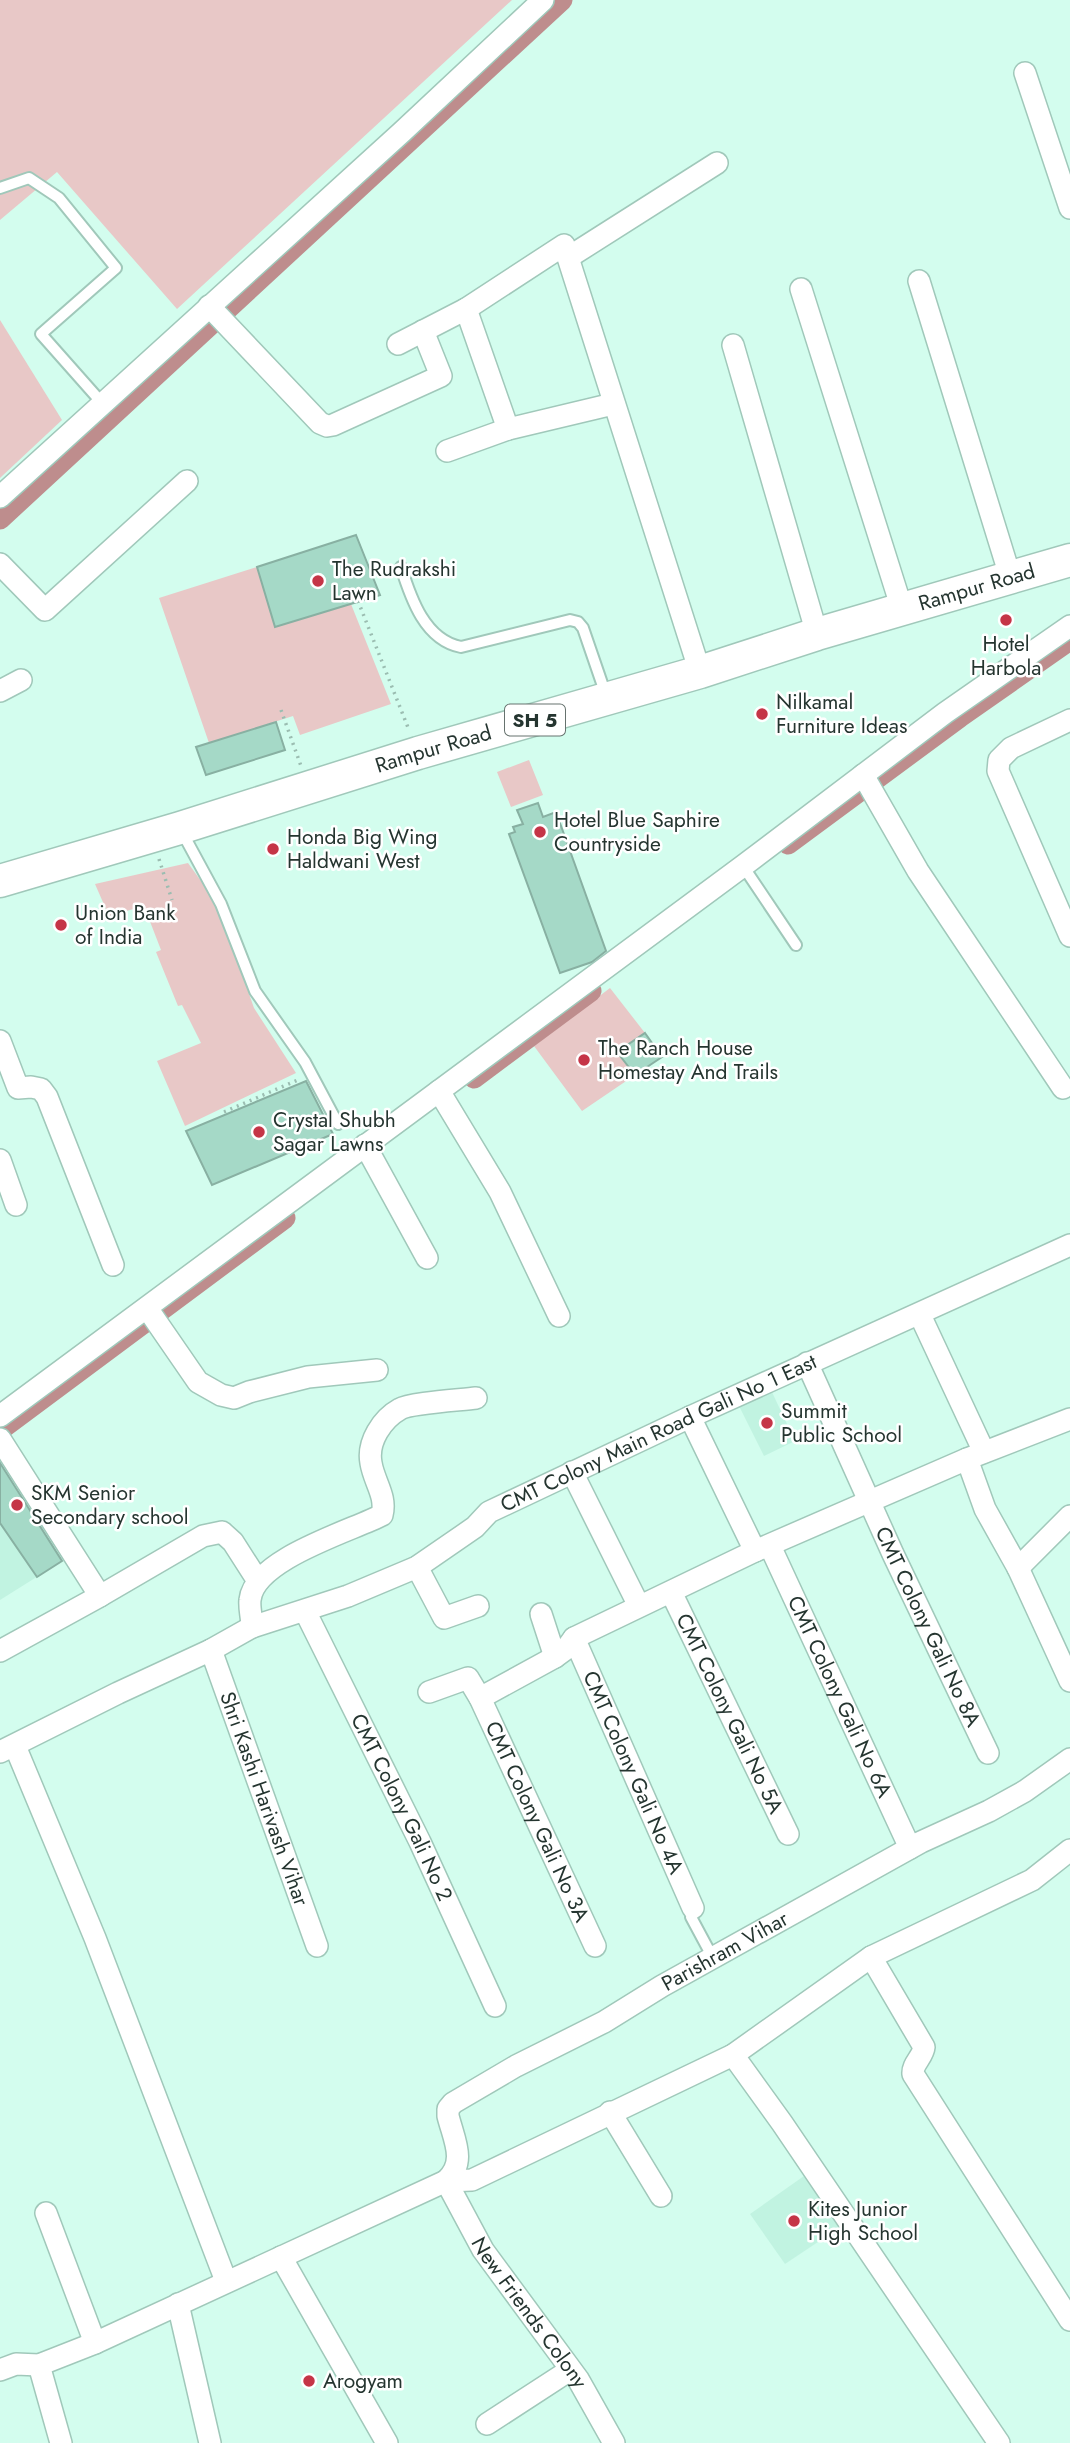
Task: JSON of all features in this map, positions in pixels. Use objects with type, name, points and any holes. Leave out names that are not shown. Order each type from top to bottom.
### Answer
[{"type":"main road","name":"Rampur Road","points":[[0,881],[418,753],[700,672],[817,634],[1070,560]]},
{"type":"street","points":[[0,497],[103,404],[216,313],[542,0]]},
{"type":"street","points":[[1025,73],[1070,208]]},
{"type":"street","points":[[569,257],[717,163]]},
{"type":"street","points":[[398,344],[466,309],[564,245],[700,672]]},
{"type":"street","points":[[919,282],[1010,576]]},
{"type":"street","points":[[801,289],[902,609]]},
{"type":"street","points":[[466,309],[508,429]]},
{"type":"street","points":[[216,313],[320,423],[327,426],[441,376],[424,331]]},
{"type":"street","points":[[733,345],[817,634]]},
{"type":"street","points":[[447,451],[508,429],[613,404]]},
{"type":"street","points":[[0,564],[44,610],[187,481]]},
{"type":"street","points":[[0,1416],[150,1313],[443,1097],[868,783],[945,713],[1070,626]]},
{"type":"street","points":[[0,691],[21,680]]},
{"type":"street","points":[[1070,720],[1011,748],[999,760],[998,771],[1070,936]]},
{"type":"street","points":[[868,783],[918,871],[1063,1088]]},
{"type":"street","points":[[0,1041],[9,1092],[31,1087],[41,1088],[47,1097],[113,1265]]},
{"type":"street","points":[[443,1097],[500,1192],[558,1316]]},
{"type":"street","points":[[369,1151],[427,1258]]},
{"type":"street","points":[[0,1160],[16,1205]]},
{"type":"street","name":"CMT Colony Main Road Gali No 1 East","points":[[8,1749],[118,1693],[211,1650],[253,1626],[348,1596],[417,1567],[475,1527],[489,1512],[807,1363],[1070,1245]]},
{"type":"street","points":[[150,1313],[198,1382],[221,1395],[234,1398],[308,1377],[377,1370]]},
{"type":"street","points":[[919,1315],[976,1456],[985,1509],[1018,1568],[1070,1681]]},
{"type":"street","name":"CMT Colony Gali No 8A","points":[[807,1363],[988,1753]]},
{"type":"street","points":[[253,1626],[250,1598],[258,1581],[277,1564],[313,1543],[383,1515],[385,1504],[370,1463],[370,1446],[373,1437],[401,1408],[476,1398]]},
{"type":"street","name":"CMT Colony Gali No 6A","points":[[690,1418],[762,1548],[910,1848]]},
{"type":"street","points":[[429,1692],[468,1678],[480,1698],[555,1657],[566,1649],[574,1638],[639,1606],[762,1548],[976,1456],[1070,1419]]},
{"type":"street","points":[[0,1439],[100,1596]]},
{"type":"street","points":[[572,1472],[639,1606]]},
{"type":"street","points":[[1018,1568],[1070,1516]]},
{"type":"street","points":[[0,1651],[203,1536],[222,1532],[233,1542],[258,1581]]},
{"type":"street","points":[[417,1567],[444,1618],[478,1606]]},
{"type":"street","name":"CMT Colony Gali No 5A","points":[[671,1592],[788,1834]]},
{"type":"street","name":"CMT Colony Gali No 2","points":[[305,1611],[420,1842],[495,2006]]},
{"type":"street","points":[[541,1614],[555,1657]]},
{"type":"street","name":"CMT Colony Gali No 4A","points":[[574,1638],[693,1908]]},
{"type":"street","name":"Shri Kashi Harivash Vihar","points":[[211,1650],[317,1946]]},
{"type":"street","name":"CMT Colony Gali No 3A","points":[[480,1698],[595,1945]]},
{"type":"street","points":[[8,1749],[95,1938],[226,2281]]},
{"type":"street","name":"Parishram Vihar","points":[[446,2181],[456,2173],[459,2159],[448,2116],[448,2109],[453,2103],[516,2066],[604,2022],[910,1848],[1025,1791],[1070,1759]]},
{"type":"street","points":[[0,2370],[16,2364],[39,2365],[95,2343],[446,2181],[472,2179],[733,2055],[871,1957],[1032,1880],[1070,1850]]},
{"type":"street","points":[[871,1957],[924,2047],[913,2068],[913,2074],[1070,2320]]},
{"type":"street","points":[[733,2055],[999,2443]]},
{"type":"street","points":[[610,2112],[661,2196]]},
{"type":"street","name":"New Friends Colony","points":[[446,2181],[483,2250],[570,2370],[614,2443]]},
{"type":"street","points":[[46,2213],[95,2343]]},
{"type":"street","points":[[281,2257],[387,2443]]},
{"type":"street","points":[[178,2304],[210,2443]]},
{"type":"street","points":[[39,2365],[61,2443]]},
{"type":"street","points":[[487,2424],[570,2370]]},
{"type":"lane","points":[[0,188],[29,178],[48,189],[59,198],[116,268],[41,334],[103,404]]},
{"type":"lane","points":[[401,567],[411,600],[422,618],[450,645],[461,647],[570,620],[578,622],[583,628],[607,698]]},
{"type":"lane","points":[[166,832],[222,904],[255,991],[311,1074],[338,1124]]},
{"type":"lane","points":[[747,871],[796,945]]},
{"type":"lane","points":[[693,1908],[691,1917],[713,1958]]},
{"type":"path","points":[[358,601],[418,753]]},
{"type":"path","points":[[281,710],[308,787]]},
{"type":"path","points":[[166,832],[173,900]]},
{"type":"path","points":[[225,1112],[311,1074]]},
{"type":"shaded area","points":[[0,0],[512,0],[177,309],[57,172],[0,220]]},
{"type":"shaded area","points":[[0,320],[62,420],[0,478]]},
{"type":"shaded area","points":[[257,567],[275,627],[351,604],[391,704],[300,735],[293,716],[209,743],[159,598]]},
{"type":"shaded area","points":[[529,760],[543,795],[511,807],[497,772]]},
{"type":"shaded area","points":[[188,863],[217,903],[254,1008],[296,1073],[185,1126],[157,1061],[201,1043],[182,1005],[178,1006],[156,952],[161,950],[144,906],[109,916],[95,884]]},
{"type":"shaded area","points":[[610,988],[645,1033],[617,1052],[635,1075],[582,1111],[534,1046]]},
{"type":"shaded area","name":"Summit Public School","points":[[771,1390],[795,1441],[764,1456],[738,1404]]},
{"type":"shaded area","name":"SKM Senior Secondary school","points":[[0,1452],[67,1558],[0,1600]]},
{"type":"shaded area","name":"Kites Junior High School","points":[[804,2176],[839,2228],[785,2264],[750,2214]]},
{"type":"building","name":"The Rudrakshi Lawn","points":[[356,535],[380,595],[275,627],[257,567]]},
{"type":"building","points":[[276,722],[285,750],[206,775],[196,747]]},
{"type":"building","points":[[538,803],[543,817],[556,812],[606,951],[592,962],[560,973],[509,834],[515,832],[513,827],[523,824],[517,810]]},
{"type":"building","points":[[645,1033],[662,1057],[635,1075],[617,1052]]},
{"type":"building","name":"Crystal Shubh Sagar Lawns","points":[[306,1081],[333,1134],[212,1185],[186,1131]]},
{"type":"building","points":[[0,1463],[62,1561],[37,1577],[0,1523]]},
{"type":"waterway","points":[[0,519],[562,0]]},
{"type":"waterway","points":[[788,844],[1070,640]]},
{"type":"waterway","points":[[474,1078],[591,991]]},
{"type":"waterway","points":[[0,1430],[285,1218]]},
{"type":"place","name":"The Rudrakshi Lawn","points":[[318,581]]},
{"type":"place","name":"Hotel Harbola","points":[[1006,620]]},
{"type":"place","name":"Nilkamal Furniture Ideas","points":[[762,714]]},
{"type":"place","name":"Hotel Blue Saphire Countryside","points":[[540,832]]},
{"type":"place","name":"Honda Big Wing Haldwani West","points":[[273,849]]},
{"type":"place","name":"Union Bank of India","points":[[61,925]]},
{"type":"place","name":"The Ranch House Homestay And Trails","points":[[584,1060]]},
{"type":"place","name":"Crystal Shubh Sagar Lawns","points":[[259,1132]]},
{"type":"place","name":"Summit Public School","points":[[767,1423]]},
{"type":"place","name":"SKM Senior Secondary school","points":[[17,1505]]},
{"type":"place","name":"Kites Junior High School","points":[[794,2221]]},
{"type":"place","name":"Arogyam","points":[[309,2381]]}]
